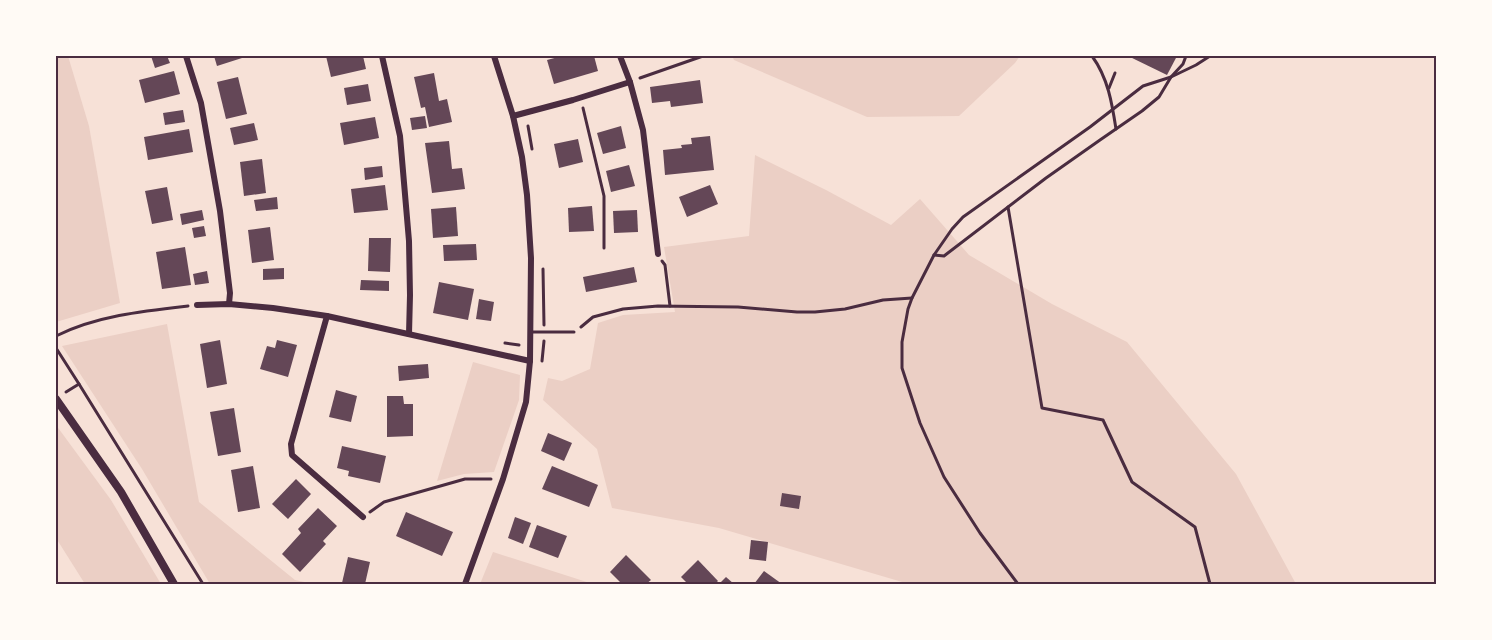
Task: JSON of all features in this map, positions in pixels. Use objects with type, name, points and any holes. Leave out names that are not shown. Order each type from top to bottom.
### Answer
[{"type":"street","points":[[186,56],[201,104],[219,201],[230,293],[229,304]]},
{"type":"street","points":[[382,56],[400,136],[409,241],[409,334]]},
{"type":"street","points":[[465,585],[503,479],[526,402],[531,361],[531,258],[527,195],[513,116],[494,56]]},
{"type":"street","points":[[620,56],[630,82],[643,130],[658,254]]},
{"type":"street","points":[[513,116],[630,82]]},
{"type":"street","points":[[197,305],[229,304],[327,316],[531,361]]},
{"type":"street","points":[[327,316],[291,444],[292,455],[363,517]]},
{"type":"street","points":[[56,399],[121,492],[174,585]]},
{"type":"lane","points":[[531,332],[574,332]]},
{"type":"path","points":[[630,82],[703,56]]},
{"type":"path","points":[[1092,56],[1109,90],[1116,129]]},
{"type":"path","points":[[934,255],[944,256],[1142,111],[1159,97],[1171,77],[1183,64],[1186,56]]},
{"type":"path","points":[[1018,585],[980,533],[944,477],[920,423],[902,368],[902,342],[908,309],[934,255],[952,229],[963,218],[1090,128],[1143,86],[1171,77],[1210,56]]},
{"type":"path","points":[[1109,90],[1115,73]]},
{"type":"path","points":[[580,98],[604,196],[604,248]]},
{"type":"path","points":[[1008,207],[1042,408],[1103,420],[1132,482],[1195,527],[1210,585]]},
{"type":"path","points":[[658,254],[665,264],[670,306]]},
{"type":"path","points":[[574,332],[593,317],[623,309],[670,306],[738,307],[815,312],[844,309],[882,300],[912,298]]},
{"type":"path","points":[[56,336],[82,326],[136,312],[197,305]]},
{"type":"path","points":[[56,348],[203,585]]},
{"type":"path","points":[[63,393],[79,384]]},
{"type":"path","points":[[363,517],[384,502],[465,479],[503,479]]},
{"type":"shaded area","points":[[56,56],[68,56],[89,126],[120,303],[56,322]]},
{"type":"shaded area","points":[[732,56],[1020,56],[959,116],[867,117],[734,60]]},
{"type":"shaded area","points":[[755,155],[891,225],[920,199],[969,255],[1052,304],[1127,342],[1236,474],[1296,584],[909,584],[719,528],[612,508],[597,449],[543,400],[548,378],[562,381],[590,369],[598,323],[623,315],[675,312],[664,247],[749,236]]},
{"type":"shaded area","points":[[167,324],[199,502],[295,580],[314,584],[210,584],[142,469],[62,346]]},
{"type":"shaded area","points":[[473,362],[520,375],[519,400],[494,472],[464,474],[437,481]]},
{"type":"shaded area","points":[[56,425],[111,500],[161,584],[85,584],[56,538]]},
{"type":"shaded area","points":[[493,552],[593,584],[480,584]]},
{"type":"building","points":[[151,56],[167,56],[170,63],[155,68]]},
{"type":"building","points":[[214,56],[241,56],[242,58],[217,66]]},
{"type":"building","points":[[326,56],[363,56],[366,69],[331,77]]},
{"type":"building","points":[[562,56],[594,56],[598,71],[554,84],[547,60]]},
{"type":"building","points":[[1128,56],[1177,56],[1167,75]]},
{"type":"building","points":[[174,71],[180,94],[145,103],[139,80]]},
{"type":"building","points":[[434,73],[439,101],[447,99],[452,122],[429,127],[425,107],[421,108],[414,77]]},
{"type":"building","points":[[238,77],[247,114],[226,119],[217,82]]},
{"type":"building","points":[[700,80],[703,103],[671,107],[670,101],[652,103],[650,87]]},
{"type":"building","points":[[368,84],[371,101],[347,105],[344,88]]},
{"type":"building","points":[[183,110],[185,122],[165,125],[163,113]]},
{"type":"building","points":[[425,116],[427,128],[412,130],[410,118]]},
{"type":"building","points":[[375,117],[379,138],[344,145],[340,123]]},
{"type":"building","points":[[254,123],[258,140],[234,145],[230,128]]},
{"type":"building","points":[[621,126],[626,148],[603,154],[597,133]]},
{"type":"building","points":[[189,129],[193,152],[148,160],[144,137]]},
{"type":"building","points":[[710,136],[714,170],[665,175],[663,150],[682,148],[681,145],[692,144],[691,138]]},
{"type":"building","points":[[578,139],[583,162],[559,168],[554,144]]},
{"type":"building","points":[[449,141],[452,169],[462,168],[465,189],[432,193],[425,143]]},
{"type":"building","points":[[262,159],[266,193],[244,196],[240,162]]},
{"type":"building","points":[[629,165],[635,186],[611,192],[606,171]]},
{"type":"building","points":[[382,166],[383,177],[365,180],[364,168]]},
{"type":"building","points":[[385,185],[388,210],[354,213],[351,189]]},
{"type":"building","points":[[710,185],[718,204],[687,217],[679,197]]},
{"type":"building","points":[[167,187],[173,220],[152,224],[145,191]]},
{"type":"building","points":[[277,197],[278,209],[256,211],[254,200]]},
{"type":"building","points":[[592,206],[594,231],[569,232],[568,208]]},
{"type":"building","points":[[456,207],[458,236],[433,238],[431,209]]},
{"type":"building","points":[[202,210],[204,220],[182,225],[180,214]]},
{"type":"building","points":[[637,210],[638,232],[614,233],[613,211]]},
{"type":"building","points":[[204,226],[206,236],[194,238],[192,228]]},
{"type":"building","points":[[270,227],[274,260],[252,263],[248,230]]},
{"type":"building","points":[[369,238],[391,238],[390,272],[368,271]]},
{"type":"building","points":[[476,244],[477,260],[444,261],[443,245]]},
{"type":"building","points":[[185,247],[191,285],[162,289],[156,252]]},
{"type":"building","points":[[634,267],[637,282],[586,292],[583,277]]},
{"type":"building","points":[[284,268],[284,279],[263,280],[263,269]]},
{"type":"building","points":[[207,271],[209,283],[195,285],[193,274]]},
{"type":"building","points":[[361,280],[389,281],[389,291],[360,290]]},
{"type":"building","points":[[439,282],[474,289],[468,320],[433,313]]},
{"type":"building","points":[[479,299],[494,302],[491,321],[476,319]]},
{"type":"building","points":[[220,340],[227,384],[207,388],[200,344]]},
{"type":"building","points":[[277,340],[297,345],[288,377],[260,369],[267,346],[275,348]]},
{"type":"building","points":[[428,364],[429,378],[399,381],[398,366]]},
{"type":"building","points":[[336,390],[357,396],[351,422],[329,417]]},
{"type":"building","points":[[387,396],[403,396],[404,404],[413,404],[413,436],[387,437]]},
{"type":"building","points":[[234,408],[241,452],[218,456],[210,412]]},
{"type":"building","points":[[548,433],[572,443],[564,461],[541,451]]},
{"type":"building","points":[[342,446],[386,456],[380,483],[348,476],[349,471],[337,468]]},
{"type":"building","points":[[253,466],[260,508],[238,512],[231,470]]},
{"type":"building","points":[[552,466],[598,485],[589,507],[542,489]]},
{"type":"building","points":[[296,479],[311,494],[288,519],[272,504]]},
{"type":"building","points":[[782,493],[801,496],[799,509],[780,506]]},
{"type":"building","points":[[318,508],[337,526],[323,541],[326,544],[300,572],[282,554],[301,533],[298,529]]},
{"type":"building","points":[[406,512],[453,532],[442,556],[396,536]]},
{"type":"building","points":[[515,517],[531,523],[523,544],[508,538]]},
{"type":"building","points":[[537,525],[567,536],[558,558],[529,547]]},
{"type":"building","points":[[751,540],[768,542],[766,561],[749,559]]},
{"type":"building","points":[[626,555],[651,580],[646,584],[622,584],[610,572]]},
{"type":"building","points":[[348,557],[370,562],[365,584],[342,583]]},
{"type":"building","points":[[698,560],[718,581],[715,584],[688,584],[681,577]]},
{"type":"building","points":[[764,571],[782,584],[754,584]]},
{"type":"building","points":[[726,577],[734,584],[719,584]]}]
